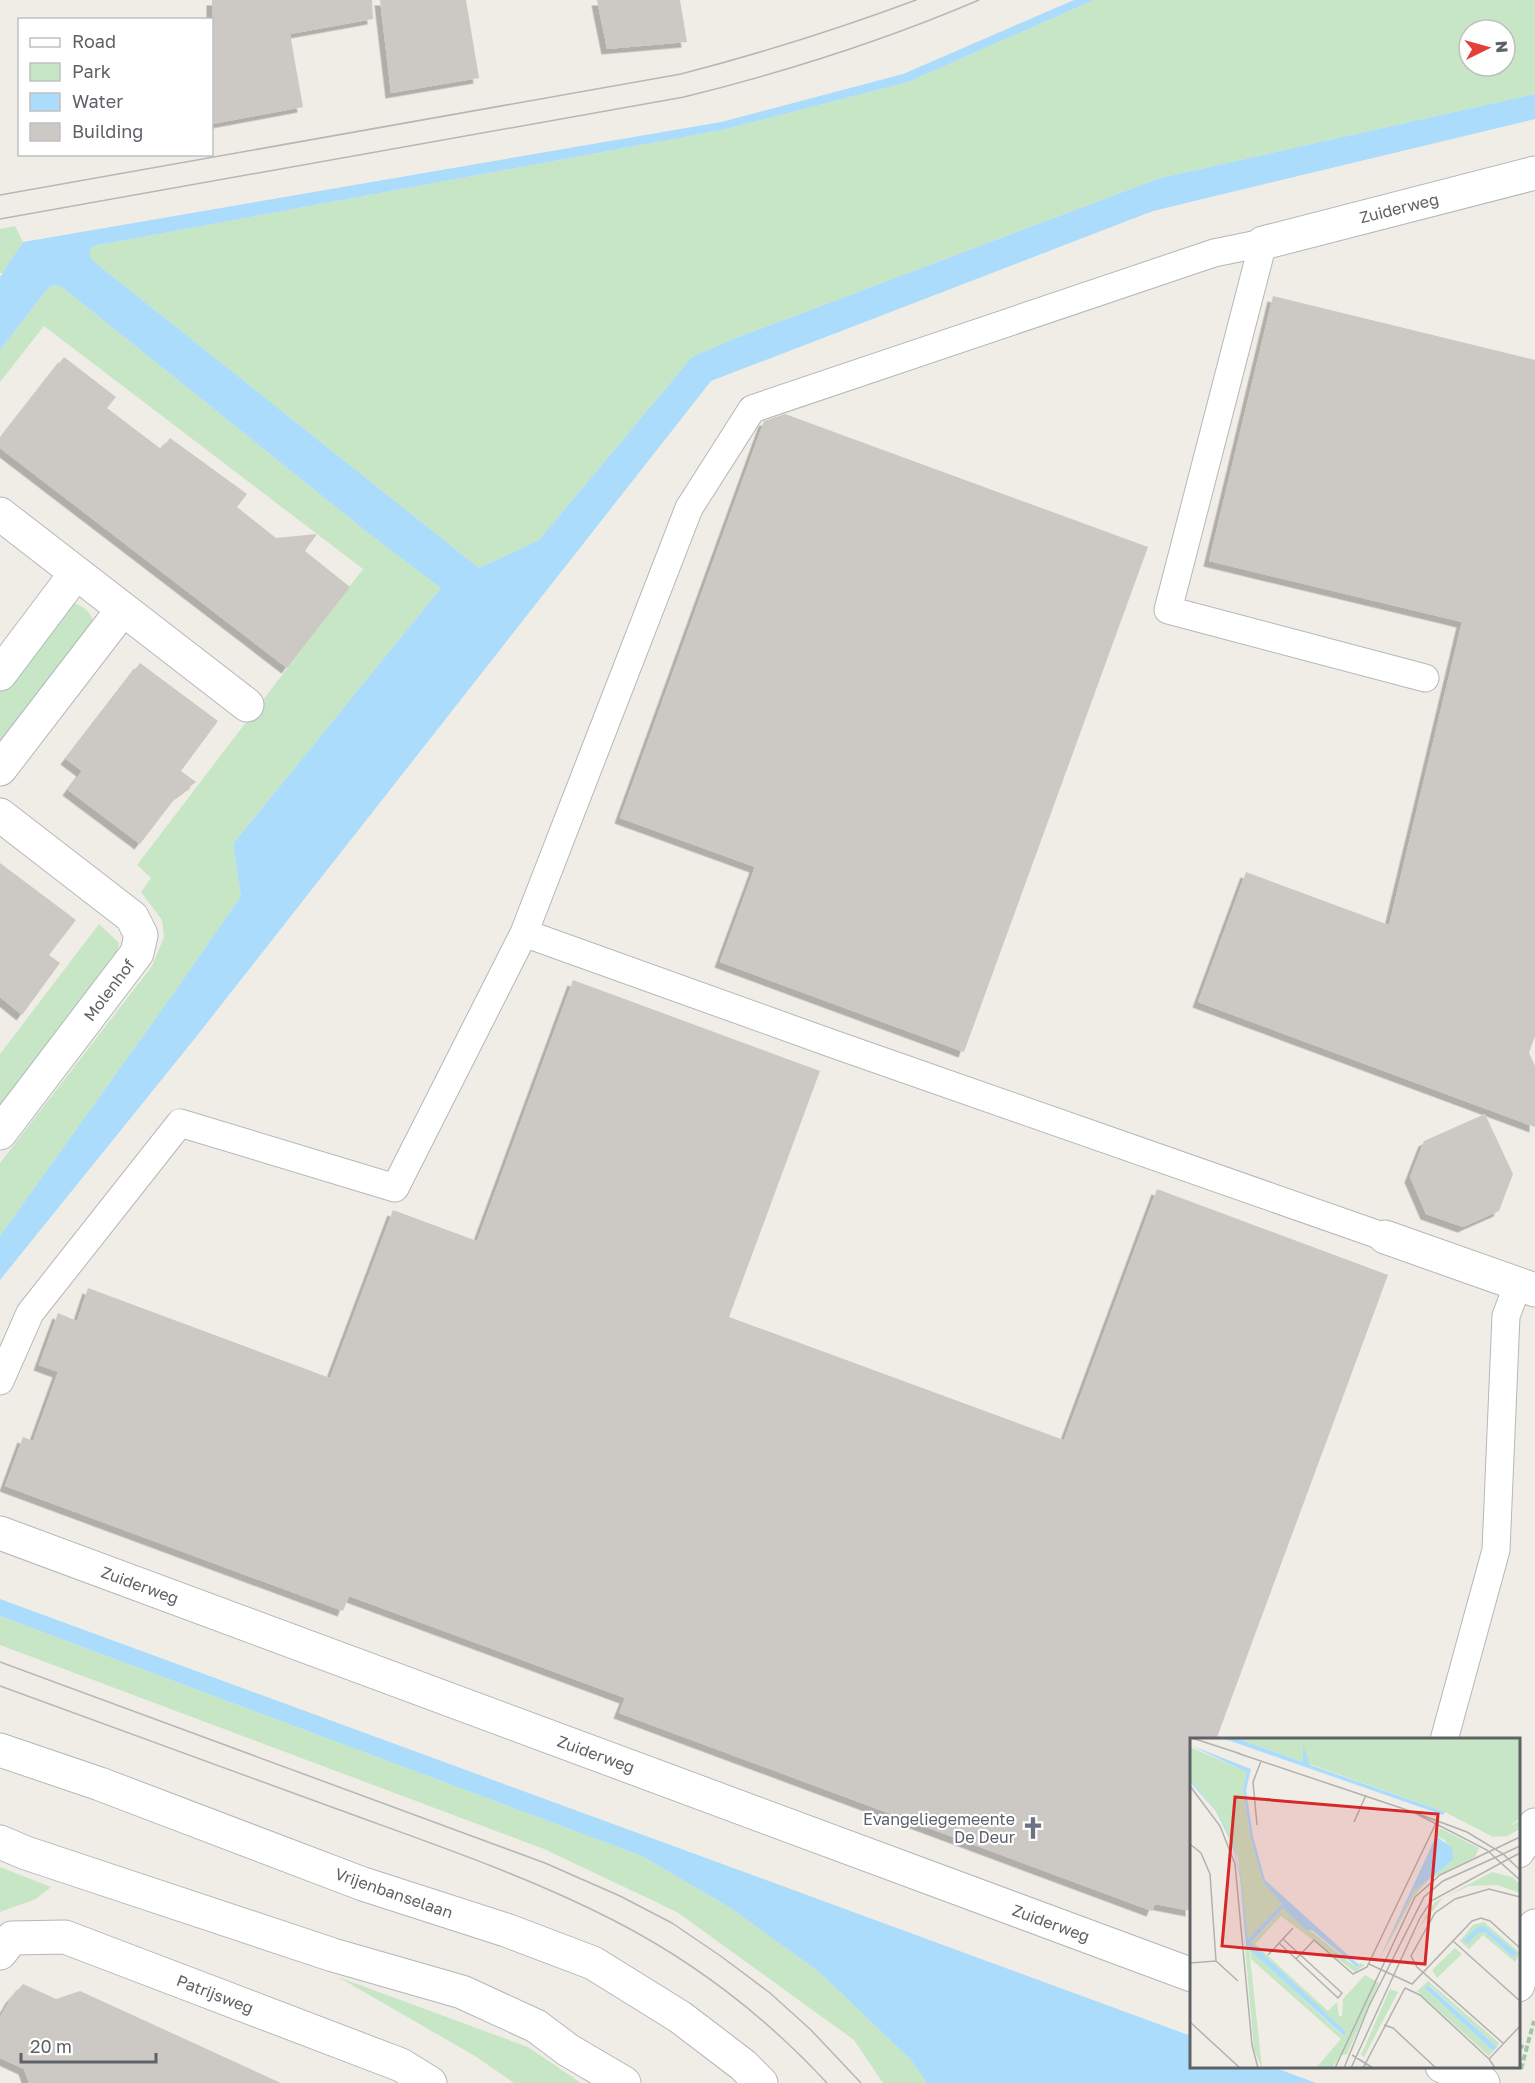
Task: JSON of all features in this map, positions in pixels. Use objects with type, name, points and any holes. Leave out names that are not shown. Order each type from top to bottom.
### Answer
[{"type":"street","name":"Zuiderweg","points":[[1263,243],[1535,173]]},
{"type":"street","points":[[0,514],[247,705]]},
{"type":"street","points":[[0,674],[76,573]]},
{"type":"street","points":[[0,769],[123,609]]},
{"type":"street","name":"Molenhof","points":[[0,814],[132,917],[141,935],[137,953],[0,1133]]},
{"type":"street","points":[[1385,1237],[1526,1287]]},
{"type":"street","name":"Zuiderweg","points":[[0,1533],[1190,1975]]},
{"type":"street","name":"Vrijenbanselaan","points":[[0,1750],[363,1884],[506,1930],[593,1963],[680,2017],[743,2065],[761,2083]]},
{"type":"street","points":[[1520,1848],[1535,1825]]},
{"type":"street","points":[[0,1842],[333,1955],[462,1992],[536,2026],[568,2050],[624,2083]]},
{"type":"street","points":[[1520,1978],[1535,1926]]},
{"type":"street","name":"Patrijsweg","points":[[0,1953],[12,1938],[65,1937],[401,2065],[430,2083]]},
{"type":"street","points":[[1426,2083],[1432,2068]]},
{"type":"street","points":[[1445,2068],[1483,2083]]},
{"type":"lane","points":[[0,1381],[30,1313],[180,1123],[395,1188],[524,933],[689,508],[753,409],[1214,253],[1263,243],[1168,610],[1425,678]]},
{"type":"lane","points":[[524,933],[838,1046],[1385,1237]]},
{"type":"lane","points":[[1445,1738],[1496,1550],[1506,1316],[1526,1287]]},
{"type":"path","points":[[1520,2056],[1527,2049],[1535,2017]]},
{"type":"path","points":[[1520,2046],[1527,2049]]},
{"type":"green space","points":[[1094,0],[1535,0],[1535,94],[1160,178],[736,338],[692,357],[539,540],[479,568],[92,260],[88,252],[93,246],[722,130],[908,82]]},
{"type":"green space","points":[[15,226],[23,242],[3,273],[0,273],[0,229]]},
{"type":"green space","points":[[55,285],[62,287],[367,532],[441,588],[233,844],[241,896],[0,1236],[0,1163],[152,966],[164,937],[162,920],[141,892],[151,878],[137,865],[363,569],[44,326],[0,382],[0,350],[49,287]]},
{"type":"green space","points":[[71,603],[87,610],[93,620],[89,629],[0,743],[0,691],[63,608]]},
{"type":"green space","points":[[99,924],[119,943],[117,954],[0,1106],[0,1054]]},
{"type":"green space","points":[[0,1616],[642,1856],[729,1907],[818,1971],[911,2060],[927,2083],[883,2083],[854,2040],[677,1912],[544,1849],[0,1645]]},
{"type":"green space","points":[[0,1867],[51,1887],[36,1899],[0,1912]]},
{"type":"green space","points":[[338,1977],[528,2047],[581,2083],[514,2083],[475,2056]]},
{"type":"water","points":[[1074,0],[1094,0],[908,82],[722,130],[93,246],[89,252],[92,260],[479,568],[539,540],[692,357],[736,338],[1160,178],[1535,94],[1535,119],[1153,211],[711,381],[196,1037],[0,1280],[0,1236],[241,896],[233,844],[441,588],[367,532],[62,287],[55,285],[49,287],[0,350],[0,277],[23,242],[721,122],[903,74]]},
{"type":"water","points":[[0,1599],[1190,2036],[1190,2068],[1276,2068],[1316,2083],[927,2083],[911,2060],[818,1971],[729,1907],[642,1856],[0,1616]]},
{"type":"building","points":[[212,0],[372,0],[373,19],[290,34],[303,107],[213,124]]},
{"type":"building","points":[[380,0],[466,0],[479,78],[391,93]]},
{"type":"building","points":[[597,0],[680,0],[687,42],[607,49]]},
{"type":"building","points":[[1273,296],[1535,360],[1535,1036],[1529,1053],[1535,1066],[1535,1127],[1198,1002],[1246,872],[1389,925],[1462,622],[1209,561]]},
{"type":"building","points":[[64,357],[116,397],[107,408],[161,449],[170,438],[247,494],[237,507],[276,538],[317,534],[305,551],[350,587],[287,668],[0,448],[0,439]]},
{"type":"building","points":[[785,414],[1148,547],[964,1052],[720,962],[755,867],[620,818],[764,421]]},
{"type":"building","points":[[140,663],[218,721],[181,771],[196,782],[176,797],[140,844],[68,790],[82,771],[66,759]]},
{"type":"building","points":[[0,863],[76,920],[49,955],[60,963],[22,1015],[0,997]]},
{"type":"building","points":[[573,980],[820,1071],[729,1317],[1064,1440],[1157,1189],[1388,1275],[1217,1738],[1190,1738],[1190,1911],[1155,1904],[1152,1911],[619,1713],[625,1698],[349,1596],[343,1611],[5,1486],[23,1437],[33,1441],[58,1372],[39,1365],[58,1313],[77,1321],[88,1288],[330,1378],[393,1210],[477,1241]]},
{"type":"building","points":[[1485,1114],[1513,1174],[1499,1211],[1463,1227],[1426,1214],[1410,1177],[1424,1141]]},
{"type":"building","points":[[23,1984],[56,1999],[80,1991],[281,2083],[29,2083],[24,2069],[0,2058],[0,2017],[11,1998]]},
{"type":"tram line","points":[[0,195],[681,74],[800,40],[916,0]]},
{"type":"tram line","points":[[0,219],[684,97],[833,54],[907,29],[979,0]]},
{"type":"tram line","points":[[0,1662],[545,1863],[620,1896],[672,1923],[770,1993],[811,2030],[861,2083]]},
{"type":"tram line","points":[[0,1686],[442,1847],[546,1888],[580,1904],[643,1936],[700,1972],[754,2013],[827,2083]]},
{"type":"place","name":"Evangeliegemeente De Deur","points":[[1033,1828]]}]
